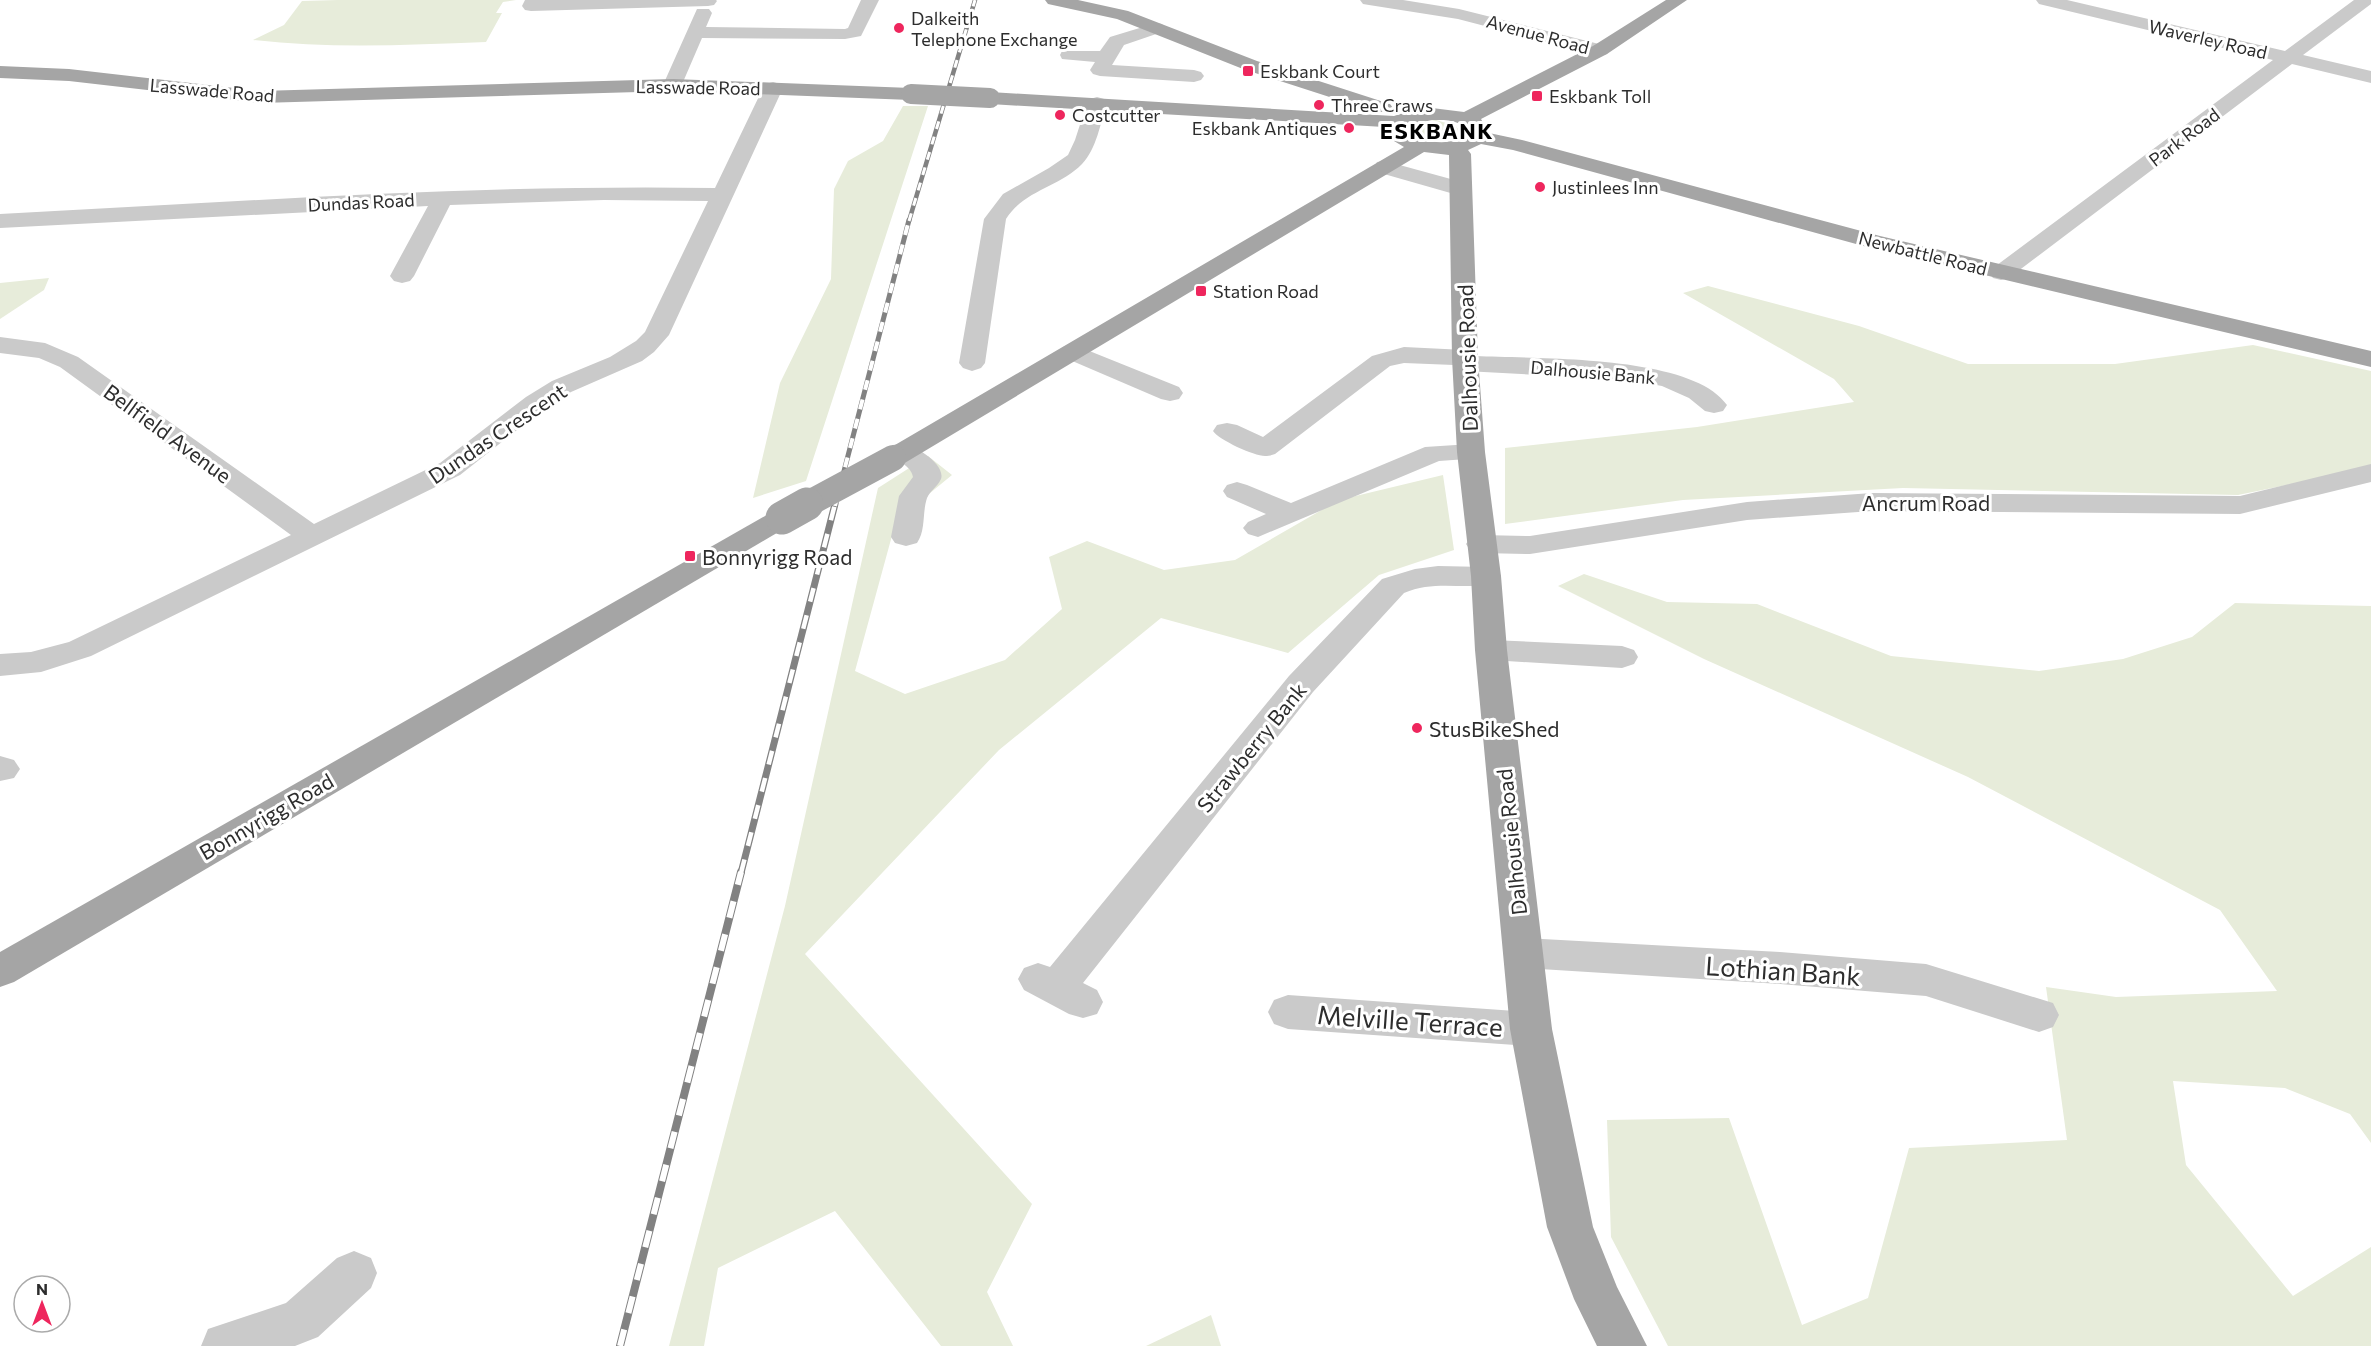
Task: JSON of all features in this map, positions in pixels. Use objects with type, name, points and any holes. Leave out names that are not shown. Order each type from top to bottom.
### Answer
[{"type":"main road","points":[[1054,0],[1122,15],[1250,65],[1369,103],[1400,120],[1394,130],[1397,136],[1454,137]]},
{"type":"main road","name":"Bonnyrigg Road","points":[[1,967],[782,518],[898,454],[1385,167],[1454,137],[1600,50],[1678,0]]},
{"type":"main road","name":"Lasswade Road","points":[[4,74],[69,75],[260,97],[673,85],[911,94],[1400,120]]},
{"type":"main road","name":"Newbattle Road","points":[[1400,120],[1432,114],[1454,137],[1515,144],[1875,242],[2371,359]]},
{"type":"main road","name":"Dalhousie Road","points":[[1454,137],[1460,154],[1465,360],[1471,452],[1531,1029],[1570,1227],[1598,1299],[1623,1346]]},
{"type":"street","points":[[534,0],[531,6],[708,0],[673,85]]},
{"type":"street","points":[[694,32],[845,34],[855,32],[870,0]]},
{"type":"street","name":"Avenue Road","points":[[1369,0],[1460,14],[1600,50]]},
{"type":"street","name":"Waverley Road","points":[[2045,0],[2371,78]]},
{"type":"street","name":"Park Road","points":[[2001,273],[2365,0]]},
{"type":"street","points":[[1156,28],[1118,41],[1112,46],[1100,70],[1194,76]]},
{"type":"street","points":[[1068,56],[1107,57]]},
{"type":"street","name":"Dundas Crescent","points":[[10,666],[48,661],[80,649],[450,469],[476,452],[526,409],[550,393],[629,358],[646,347],[656,335],[773,88]]},
{"type":"street","points":[[972,363],[995,219],[999,210],[1028,187],[1075,159],[1097,103]]},
{"type":"street","points":[[1385,167],[1461,189]]},
{"type":"street","name":"Dundas Road","points":[[0,221],[443,198],[604,193],[721,195]]},
{"type":"street","points":[[402,276],[443,198]]},
{"type":"street","name":"Bellfield Avenue","points":[[5,350],[45,351],[69,362],[313,537]]},
{"type":"street","points":[[1072,352],[1170,393]]},
{"type":"street","name":"Dalhousie Bank","points":[[1227,431],[1266,448],[1381,361],[1404,355],[1630,372],[1669,379],[1698,392],[1714,405]]},
{"type":"street","points":[[1258,528],[1435,453],[1471,452]]},
{"type":"street","points":[[898,454],[920,463],[927,472],[927,478],[913,496],[906,537]]},
{"type":"street","name":"Ancrum Road","points":[[1483,560],[1530,545],[1747,511],[1872,501],[2240,505],[2371,473]]},
{"type":"street","points":[[1237,491],[1291,514]]},
{"type":"street","name":"Strawberry Bank","points":[[1058,989],[1301,684],[1393,586],[1408,579],[1483,560]]},
{"type":"street","points":[[1491,650],[1622,657]]},
{"type":"street","points":[[0,692],[10,666]]},
{"type":"street","name":"Lothian Bank","points":[[1523,953],[1780,968],[1926,980],[2038,1015]]},
{"type":"street","name":"Melville Terrace","points":[[1288,1012],[1531,1029]]},
{"type":"street","points":[[225,1346],[301,1321],[354,1273]]},
{"type":"green space","points":[[516,0],[503,2],[496,13],[502,13],[486,42],[340,45],[253,40],[284,25],[302,1]]},
{"type":"green space","points":[[903,106],[928,106],[806,481],[753,498],[780,383],[831,279],[834,189],[848,161],[883,141]]},
{"type":"green space","points":[[1436,120],[1456,126],[1460,132],[1449,138],[1436,140],[1423,136],[1414,129],[1418,123]]},
{"type":"green space","points":[[49,278],[44,290],[0,319],[0,283]]},
{"type":"green space","points":[[1708,286],[1859,326],[1968,364],[2115,364],[2253,345],[2371,371],[2371,468],[2238,495],[1903,488],[1683,500],[1505,524],[1505,448],[1697,427],[1854,402],[1834,379],[1683,293]]},
{"type":"green space","points":[[928,456],[952,475],[896,521],[855,671],[905,694],[1005,660],[1062,609],[1049,557],[1087,541],[1164,570],[1235,560],[1339,500],[1443,475],[1454,550],[1379,575],[1288,653],[1161,618],[999,750],[805,954],[1032,1204],[987,1292],[1013,1346],[941,1346],[835,1211],[718,1268],[704,1346],[669,1346],[785,906],[878,488]]},
{"type":"green space","points":[[1584,574],[1667,602],[1757,604],[1891,656],[2039,671],[2123,659],[2192,637],[2235,603],[2371,606],[2371,1143],[2350,1114],[2285,1088],[2173,1081],[2186,1165],[2293,1296],[2371,1247],[2371,1346],[1668,1346],[1611,1237],[1607,1120],[1729,1118],[1802,1325],[1868,1298],[1909,1148],[2067,1140],[2046,987],[2116,997],[2277,991],[2220,910],[1968,777],[1704,659],[1558,586]]},
{"type":"green space","points":[[1211,1315],[1221,1346],[1146,1346]]},
{"type":"railway","points":[[909,221],[975,0]]},
{"type":"railway","points":[[835,506],[909,220]]},
{"type":"railway","points":[[741,873],[835,504]]},
{"type":"railway","points":[[620,1346],[741,872]]},
{"type":"place","name":"Dalkeith Telephone Exchange","points":[[899,28]]},
{"type":"place","name":"Eskbank Court","points":[[1248,71]]},
{"type":"place","name":"Eskbank Toll","points":[[1537,96]]},
{"type":"place","name":"Three Craws","points":[[1319,105]]},
{"type":"place","name":"Costcutter","points":[[1060,115]]},
{"type":"place","name":"Eskbank Antiques","points":[[1349,128]]},
{"type":"place","name":"Justinlees Inn","points":[[1540,187]]},
{"type":"place","name":"Station Road","points":[[1201,291]]},
{"type":"place","name":"Bonnyrigg Road","points":[[690,556]]},
{"type":"place","name":"StusBikeShed","points":[[1417,728]]},
{"type":"district","name":"ESKBANK","points":[[1437,130]]}]
